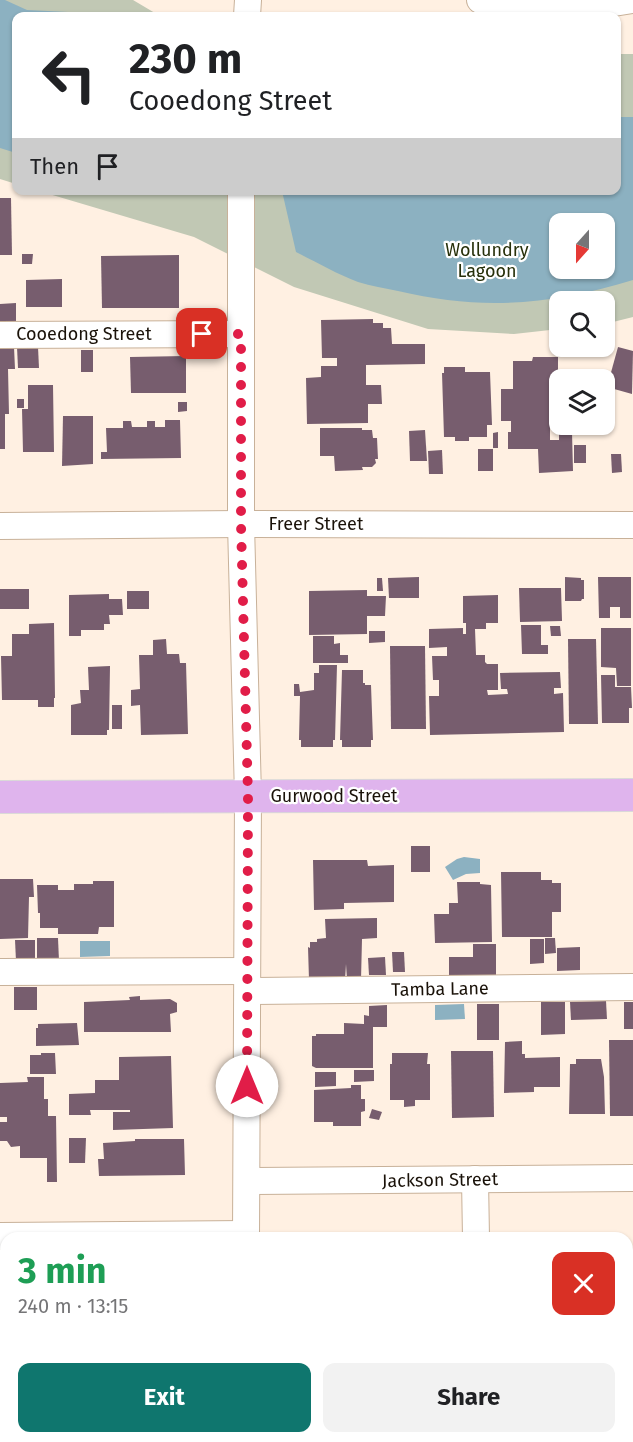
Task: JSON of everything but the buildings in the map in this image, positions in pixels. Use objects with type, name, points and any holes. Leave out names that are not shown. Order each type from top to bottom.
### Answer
[{"type":"main road","name":"Gurwood Street","points":[[0,797],[633,795]]},
{"type":"street","points":[[480,0],[595,6],[632,0]]},
{"type":"street","points":[[241,195],[241,524],[248,796],[246,1232]]},
{"type":"street","name":"Cooedong Street","points":[[0,334],[241,334]]},
{"type":"street","name":"Freer Street","points":[[0,526],[633,525]]},
{"type":"street","name":"Tamba Lane","points":[[0,972],[247,981],[633,987]]},
{"type":"street","name":"Jackson Street","points":[[247,1181],[633,1178]]},
{"type":"street","points":[[475,1179],[476,1232]]},
{"type":"green space","points":[[0,0],[133,0],[153,12],[12,12],[12,183],[0,179]]},
{"type":"green space","name":"Wollundry Lagoon","points":[[621,54],[633,54],[633,317],[615,322],[615,291],[549,291],[549,330],[514,334],[428,329],[294,287],[194,237],[52,195],[621,195]]},
{"type":"water","points":[[0,0],[27,10],[68,12],[12,12],[12,152],[0,148]]},
{"type":"water","name":"Wollundry Lagoon","points":[[621,117],[633,117],[633,280],[591,291],[549,291],[549,299],[545,300],[488,303],[429,297],[358,282],[296,252],[283,195],[621,195]]},
{"type":"water","points":[[464,857],[480,859],[480,873],[466,874],[453,880],[445,867]]},
{"type":"water","points":[[80,941],[110,941],[110,956],[80,957]]},
{"type":"water","points":[[464,1004],[465,1019],[435,1020],[435,1005]]},
{"type":"route","points":[[202,334],[241,334],[241,524],[248,796],[247,1086]]}]
